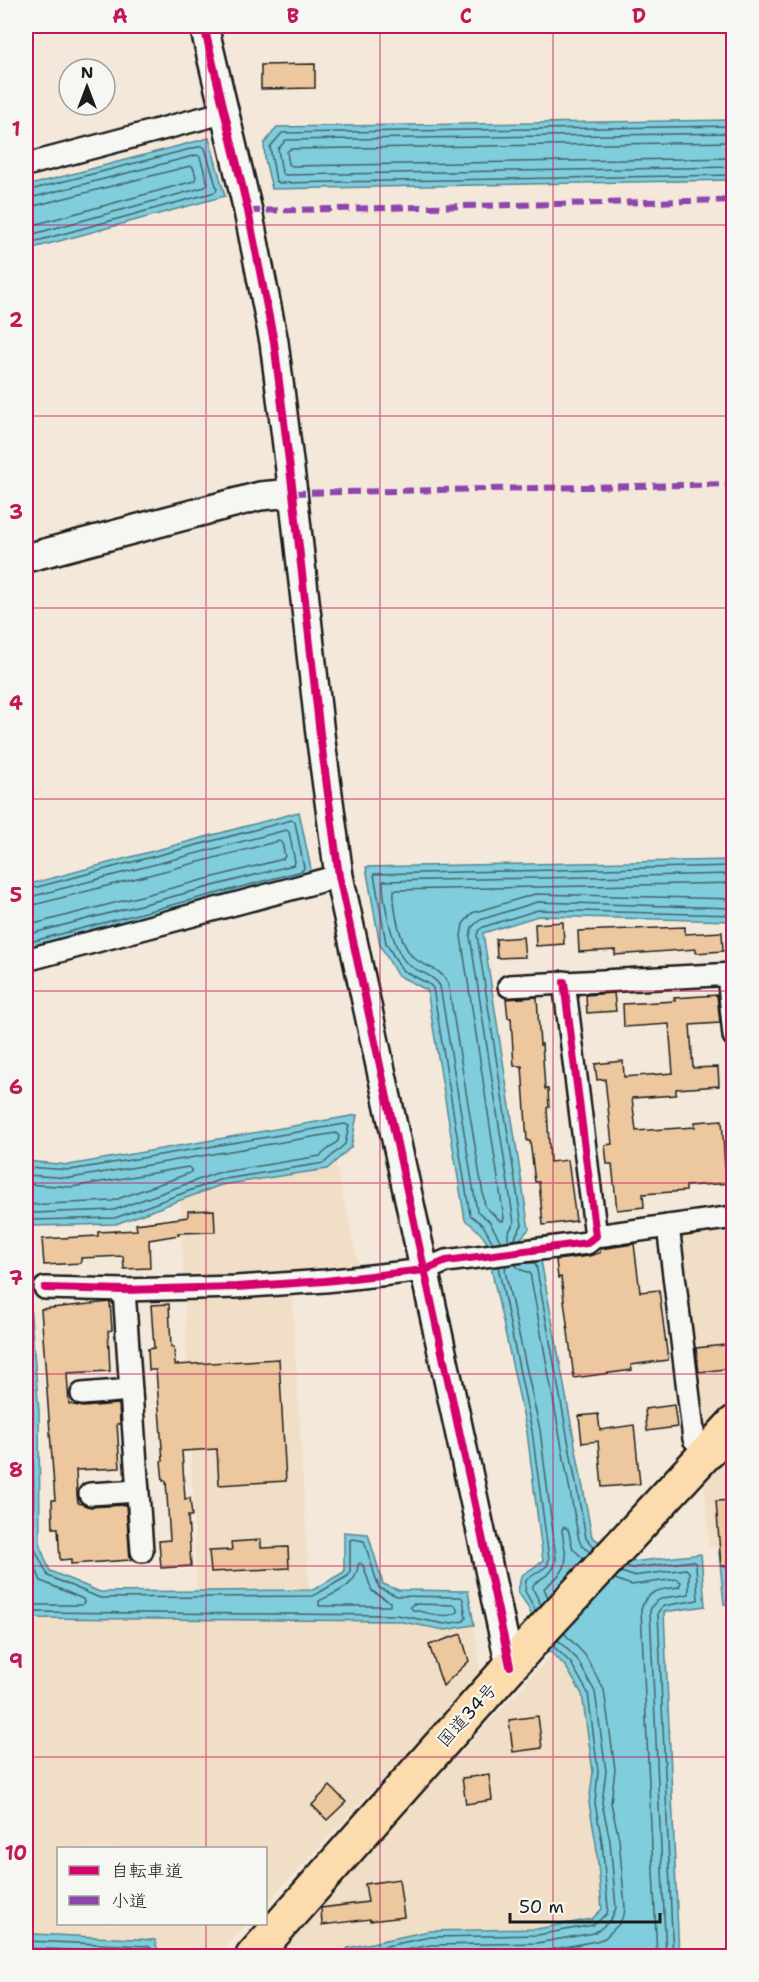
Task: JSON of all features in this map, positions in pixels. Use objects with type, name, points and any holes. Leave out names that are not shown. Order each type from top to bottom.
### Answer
[{"type":"highway","name":"国道34号","points":[[254,1956],[537,1636],[734,1424]]},
{"type":"street","points":[[204,26],[226,112],[274,342],[339,876],[510,1666]]},
{"type":"street","points":[[26,165],[226,112]]},
{"type":"street","points":[[26,558],[260,496],[293,493]]},
{"type":"street","points":[[26,960],[339,876]]},
{"type":"street","points":[[509,986],[731,974],[734,1036]]},
{"type":"street","points":[[564,982],[596,1236]]},
{"type":"street","points":[[45,1288],[124,1290],[236,1287],[325,1281],[425,1270],[446,1261],[588,1244],[596,1236],[734,1217]]},
{"type":"street","points":[[668,1226],[694,1439],[707,1452]]},
{"type":"street","points":[[124,1290],[142,1551]]},
{"type":"street","points":[[82,1394],[131,1390]]},
{"type":"street","points":[[90,1494],[138,1491]]},
{"type":"shaded area","points":[[334,1156],[363,1284],[292,1296],[310,1601],[474,1625],[481,1674],[267,1903],[267,1847],[57,1847],[57,1925],[246,1925],[216,1956],[26,1956],[26,1604],[197,1599],[180,1190]]},
{"type":"shaded area","points":[[733,1227],[733,1400],[698,1440],[675,1236]]},
{"type":"shaded area","points":[[733,1447],[733,1545],[709,1547],[704,1479]]},
{"type":"shaded area","points":[[562,1644],[596,1715],[616,1931],[368,1956],[286,1956],[278,1949]]},
{"type":"water","points":[[733,120],[733,180],[272,189],[265,160],[264,144],[277,127]]},
{"type":"water","points":[[209,138],[225,196],[26,250],[26,186]]},
{"type":"water","points":[[299,812],[312,874],[26,949],[26,885]]},
{"type":"water","points":[[733,860],[733,921],[538,916],[483,933],[529,1229],[521,1238],[526,1258],[540,1255],[592,1537],[631,1562],[701,1554],[705,1606],[664,1612],[679,1956],[339,1956],[348,1948],[429,1931],[537,1929],[592,1919],[602,1909],[596,1843],[589,1803],[593,1772],[582,1694],[566,1667],[547,1648],[527,1605],[518,1592],[521,1576],[543,1561],[527,1432],[492,1272],[491,1255],[483,1236],[465,1220],[427,990],[397,975],[380,945],[366,867]]},
{"type":"water","points":[[357,1115],[351,1147],[327,1169],[221,1185],[116,1224],[33,1226],[26,1251],[26,1161],[69,1165]]},
{"type":"water","points":[[26,1258],[39,1411],[40,1546],[50,1571],[100,1592],[313,1590],[344,1572],[344,1532],[368,1534],[383,1584],[398,1590],[468,1591],[474,1625],[445,1630],[397,1621],[26,1618]]},
{"type":"water","points":[[733,1551],[733,1604],[724,1604],[719,1552]]},
{"type":"water","points":[[26,1935],[155,1940],[159,1956],[26,1956]]},
{"type":"building","points":[[315,64],[315,88],[261,89],[261,65]]},
{"type":"building","points":[[563,922],[564,944],[536,946],[535,924]]},
{"type":"building","points":[[685,927],[685,934],[722,932],[723,951],[696,953],[696,949],[615,955],[615,950],[579,952],[578,931]]},
{"type":"building","points":[[523,937],[525,957],[497,958],[496,939]]},
{"type":"building","points":[[614,993],[616,1011],[587,1013],[586,995]]},
{"type":"building","points":[[717,995],[720,1023],[690,1025],[693,1068],[718,1067],[719,1086],[676,1089],[676,1095],[632,1098],[636,1131],[695,1127],[695,1122],[722,1120],[725,1168],[731,1167],[732,1183],[686,1186],[686,1191],[643,1194],[644,1207],[617,1210],[612,1164],[607,1164],[605,1145],[612,1144],[605,1079],[597,1080],[595,1064],[623,1061],[624,1077],[673,1073],[669,1024],[624,1027],[623,1004],[675,1001],[674,998]]},
{"type":"building","points":[[537,997],[545,1089],[548,1089],[550,1162],[568,1160],[576,1221],[543,1225],[539,1182],[535,1182],[530,1141],[527,1141],[522,1066],[514,1066],[511,1018],[508,1018],[506,999]]},
{"type":"building","points":[[214,1210],[215,1232],[178,1233],[179,1235],[149,1240],[150,1268],[124,1269],[123,1256],[81,1258],[81,1263],[44,1265],[42,1239],[98,1236],[98,1232],[137,1230],[136,1224],[188,1217],[188,1211]]},
{"type":"building","points":[[634,1244],[640,1292],[659,1290],[668,1360],[631,1365],[632,1370],[574,1378],[561,1277],[558,1278],[556,1260],[589,1256],[600,1253],[601,1249]]},
{"type":"building","points":[[110,1302],[112,1330],[108,1331],[110,1371],[67,1373],[69,1404],[83,1407],[119,1404],[120,1424],[117,1424],[120,1468],[76,1470],[77,1495],[78,1503],[90,1507],[126,1505],[130,1560],[71,1564],[71,1559],[60,1560],[58,1528],[53,1528],[52,1500],[55,1500],[41,1309]]},
{"type":"building","points":[[169,1304],[171,1347],[174,1347],[175,1365],[279,1359],[286,1481],[219,1485],[217,1449],[182,1451],[185,1499],[190,1498],[192,1516],[188,1516],[191,1566],[161,1568],[159,1541],[170,1540],[166,1481],[163,1481],[161,1461],[163,1461],[156,1370],[149,1370],[148,1349],[154,1348],[151,1305]]},
{"type":"building","points":[[734,1344],[734,1368],[699,1372],[696,1348]]},
{"type":"building","points":[[674,1405],[677,1427],[647,1431],[645,1409]]},
{"type":"building","points":[[598,1414],[600,1430],[634,1425],[640,1484],[602,1487],[598,1441],[582,1443],[579,1416]]},
{"type":"building","points":[[734,1500],[734,1566],[721,1566],[716,1501]]},
{"type":"building","points":[[261,1540],[261,1548],[288,1547],[289,1568],[211,1572],[209,1551],[232,1550],[231,1542]]},
{"type":"building","points":[[461,1634],[469,1661],[443,1686],[429,1645]]},
{"type":"building","points":[[538,1716],[542,1748],[513,1752],[509,1720]]},
{"type":"building","points":[[489,1775],[492,1800],[466,1804],[462,1778]]},
{"type":"building","points":[[330,1786],[346,1802],[327,1820],[312,1805]]},
{"type":"building","points":[[399,1879],[404,1917],[322,1925],[321,1908],[368,1902],[365,1884]]},
{"type":"marked path","points":[[248,211],[734,200]]},
{"type":"marked path","points":[[293,493],[734,484]]},
{"type":"cycle path","points":[[204,26],[248,211],[274,342],[339,876],[510,1666]]},
{"type":"cycle path","points":[[45,1288],[124,1290],[236,1287],[325,1281],[425,1270],[446,1261],[587,1243],[596,1236],[564,982]]}]
